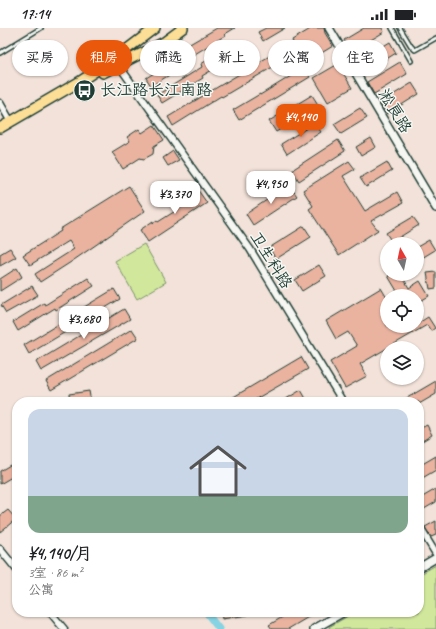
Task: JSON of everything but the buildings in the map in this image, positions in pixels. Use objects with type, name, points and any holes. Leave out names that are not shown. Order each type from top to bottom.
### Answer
[{"type":"main road","points":[[132,48],[155,28]]},
{"type":"main road","points":[[132,55],[164,42],[183,28]]},
{"type":"main road","points":[[0,128],[79,82],[96,76]]},
{"type":"street","name":"淞良路","points":[[329,28],[436,208]]},
{"type":"street","name":"卫生科路","points":[[126,76],[250,249],[340,397]]},
{"type":"street","points":[[0,103],[11,122]]},
{"type":"street","points":[[424,534],[436,554]]},
{"type":"street","points":[[0,549],[12,564]]},
{"type":"street","points":[[424,565],[436,558]]},
{"type":"street","points":[[54,617],[64,629]]},
{"type":"street","points":[[314,629],[328,623],[337,617]]},
{"type":"lane","points":[[0,53],[41,28]]},
{"type":"lane","points":[[392,28],[411,61]]},
{"type":"lane","points":[[400,28],[410,46],[415,50],[436,38]]},
{"type":"green space","points":[[144,244],[166,282],[137,299],[115,261]]},
{"type":"green space","points":[[436,565],[436,629],[330,629],[329,627],[346,617],[424,617],[424,572]]},
{"type":"waterway","points":[[210,617],[219,629]]},
{"type":"place","name":"长江路长江南路","points":[[85,90]]}]
